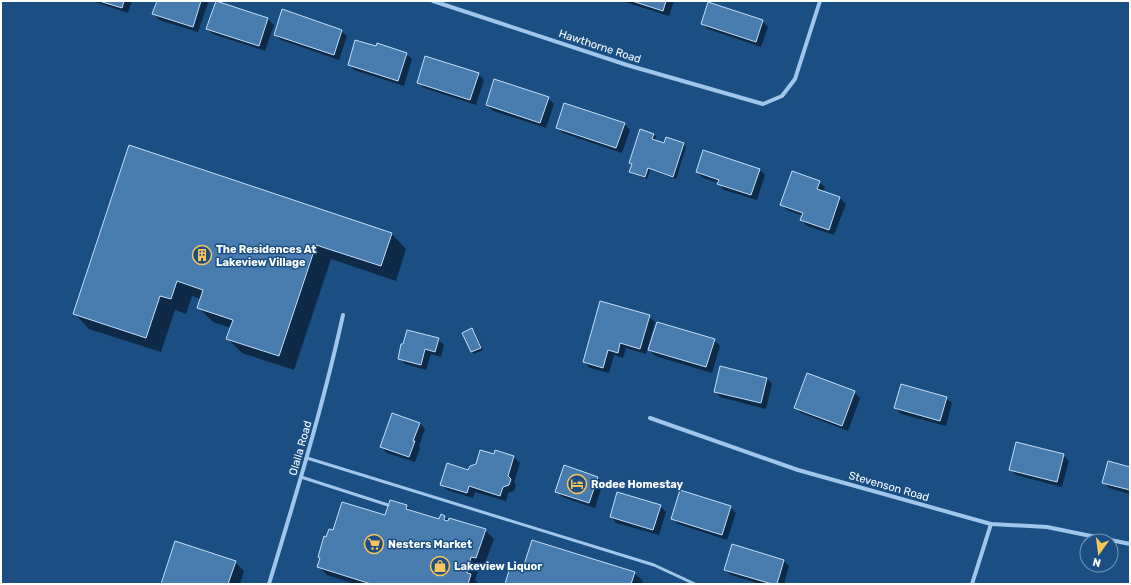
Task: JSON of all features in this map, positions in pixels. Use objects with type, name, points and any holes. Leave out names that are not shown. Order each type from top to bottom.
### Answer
[{"type":"street","name":"Hawthorne Road","points":[[433,1],[627,66],[764,104],[782,96],[795,79],[820,1]]},
{"type":"street","name":"Olalla Road","points":[[269,584],[307,458],[334,356],[343,315]]},
{"type":"street","name":"Stevenson Road","points":[[650,418],[798,470],[991,524],[1047,527],[1130,544]]},
{"type":"street","points":[[972,584],[991,524]]},
{"type":"lane","points":[[307,458],[654,565],[695,584]]},
{"type":"lane","points":[[301,477],[388,506]]},
{"type":"building","points":[[99,1],[124,1],[122,8]]},
{"type":"building","points":[[157,1],[201,1],[193,27],[152,14]]},
{"type":"building","points":[[216,1],[268,18],[259,46],[206,29]]},
{"type":"building","points":[[632,1],[666,1],[663,11]]},
{"type":"building","points":[[708,2],[763,20],[756,42],[701,24]]},
{"type":"building","points":[[282,9],[342,30],[334,55],[274,35]]},
{"type":"building","points":[[355,40],[376,46],[377,43],[407,53],[398,81],[348,65]]},
{"type":"building","points":[[425,56],[479,73],[470,100],[417,83]]},
{"type":"building","points":[[494,79],[549,97],[540,123],[486,105]]},
{"type":"building","points":[[564,103],[625,123],[616,148],[556,128]]},
{"type":"building","points":[[640,129],[654,134],[652,139],[664,143],[666,137],[684,143],[673,177],[648,168],[645,177],[629,172],[632,164],[629,163]]},
{"type":"building","name":"The Residences At Lakeview Village","points":[[129,145],[392,233],[381,266],[316,245],[279,356],[226,339],[233,320],[197,308],[203,290],[177,281],[171,299],[160,296],[146,338],[73,314]]},
{"type":"building","points":[[703,150],[760,169],[751,195],[717,184],[719,180],[696,172]]},
{"type":"building","points":[[792,171],[820,181],[817,189],[840,197],[829,230],[800,220],[803,213],[780,205]]},
{"type":"building","points":[[600,301],[650,315],[640,349],[620,343],[618,353],[608,350],[603,368],[583,362]]},
{"type":"building","points":[[657,322],[715,339],[706,367],[648,350]]},
{"type":"building","points":[[472,328],[481,348],[471,352],[462,333]]},
{"type":"building","points":[[407,330],[439,338],[435,352],[425,349],[421,365],[398,359],[401,344],[403,344]]},
{"type":"building","points":[[720,366],[767,378],[761,403],[714,392]]},
{"type":"building","points":[[807,373],[855,391],[842,426],[794,408]]},
{"type":"building","points":[[901,384],[947,397],[940,421],[894,408]]},
{"type":"building","points":[[392,413],[420,423],[409,457],[380,447]]},
{"type":"building","points":[[1016,442],[1064,454],[1057,482],[1009,470]]},
{"type":"building","points":[[480,450],[494,454],[495,450],[514,456],[508,476],[511,479],[509,485],[503,487],[500,496],[469,486],[467,493],[440,485],[447,463],[468,470],[470,466],[476,464]]},
{"type":"building","points":[[1108,461],[1130,467],[1130,490],[1102,483]]},
{"type":"building","name":"Rodee Homestay","points":[[564,465],[598,477],[589,503],[555,492]]},
{"type":"building","points":[[680,490],[731,506],[722,535],[671,519]]},
{"type":"building","points":[[617,492],[661,505],[653,530],[610,517]]},
{"type":"building","points":[[390,500],[407,505],[406,509],[439,519],[441,514],[445,516],[444,520],[448,521],[449,518],[486,529],[476,558],[471,557],[467,573],[471,574],[468,584],[371,584],[317,567],[320,558],[318,557],[324,536],[326,537],[329,529],[333,530],[342,502],[385,515]]},
{"type":"building","points":[[532,540],[635,572],[631,584],[505,584],[510,567],[522,571]]},
{"type":"building","points":[[175,541],[236,561],[228,584],[161,584]]},
{"type":"building","points":[[732,544],[784,560],[777,584],[772,584],[724,570]]},
{"type":"place","name":"The Residences At Lakeview Village","points":[[202,255]]},
{"type":"place","name":"Rodee Homestay","points":[[577,484]]},
{"type":"place","name":"Nesters Market","points":[[374,544]]},
{"type":"place","name":"Lakeview Liquor","points":[[440,566]]}]
